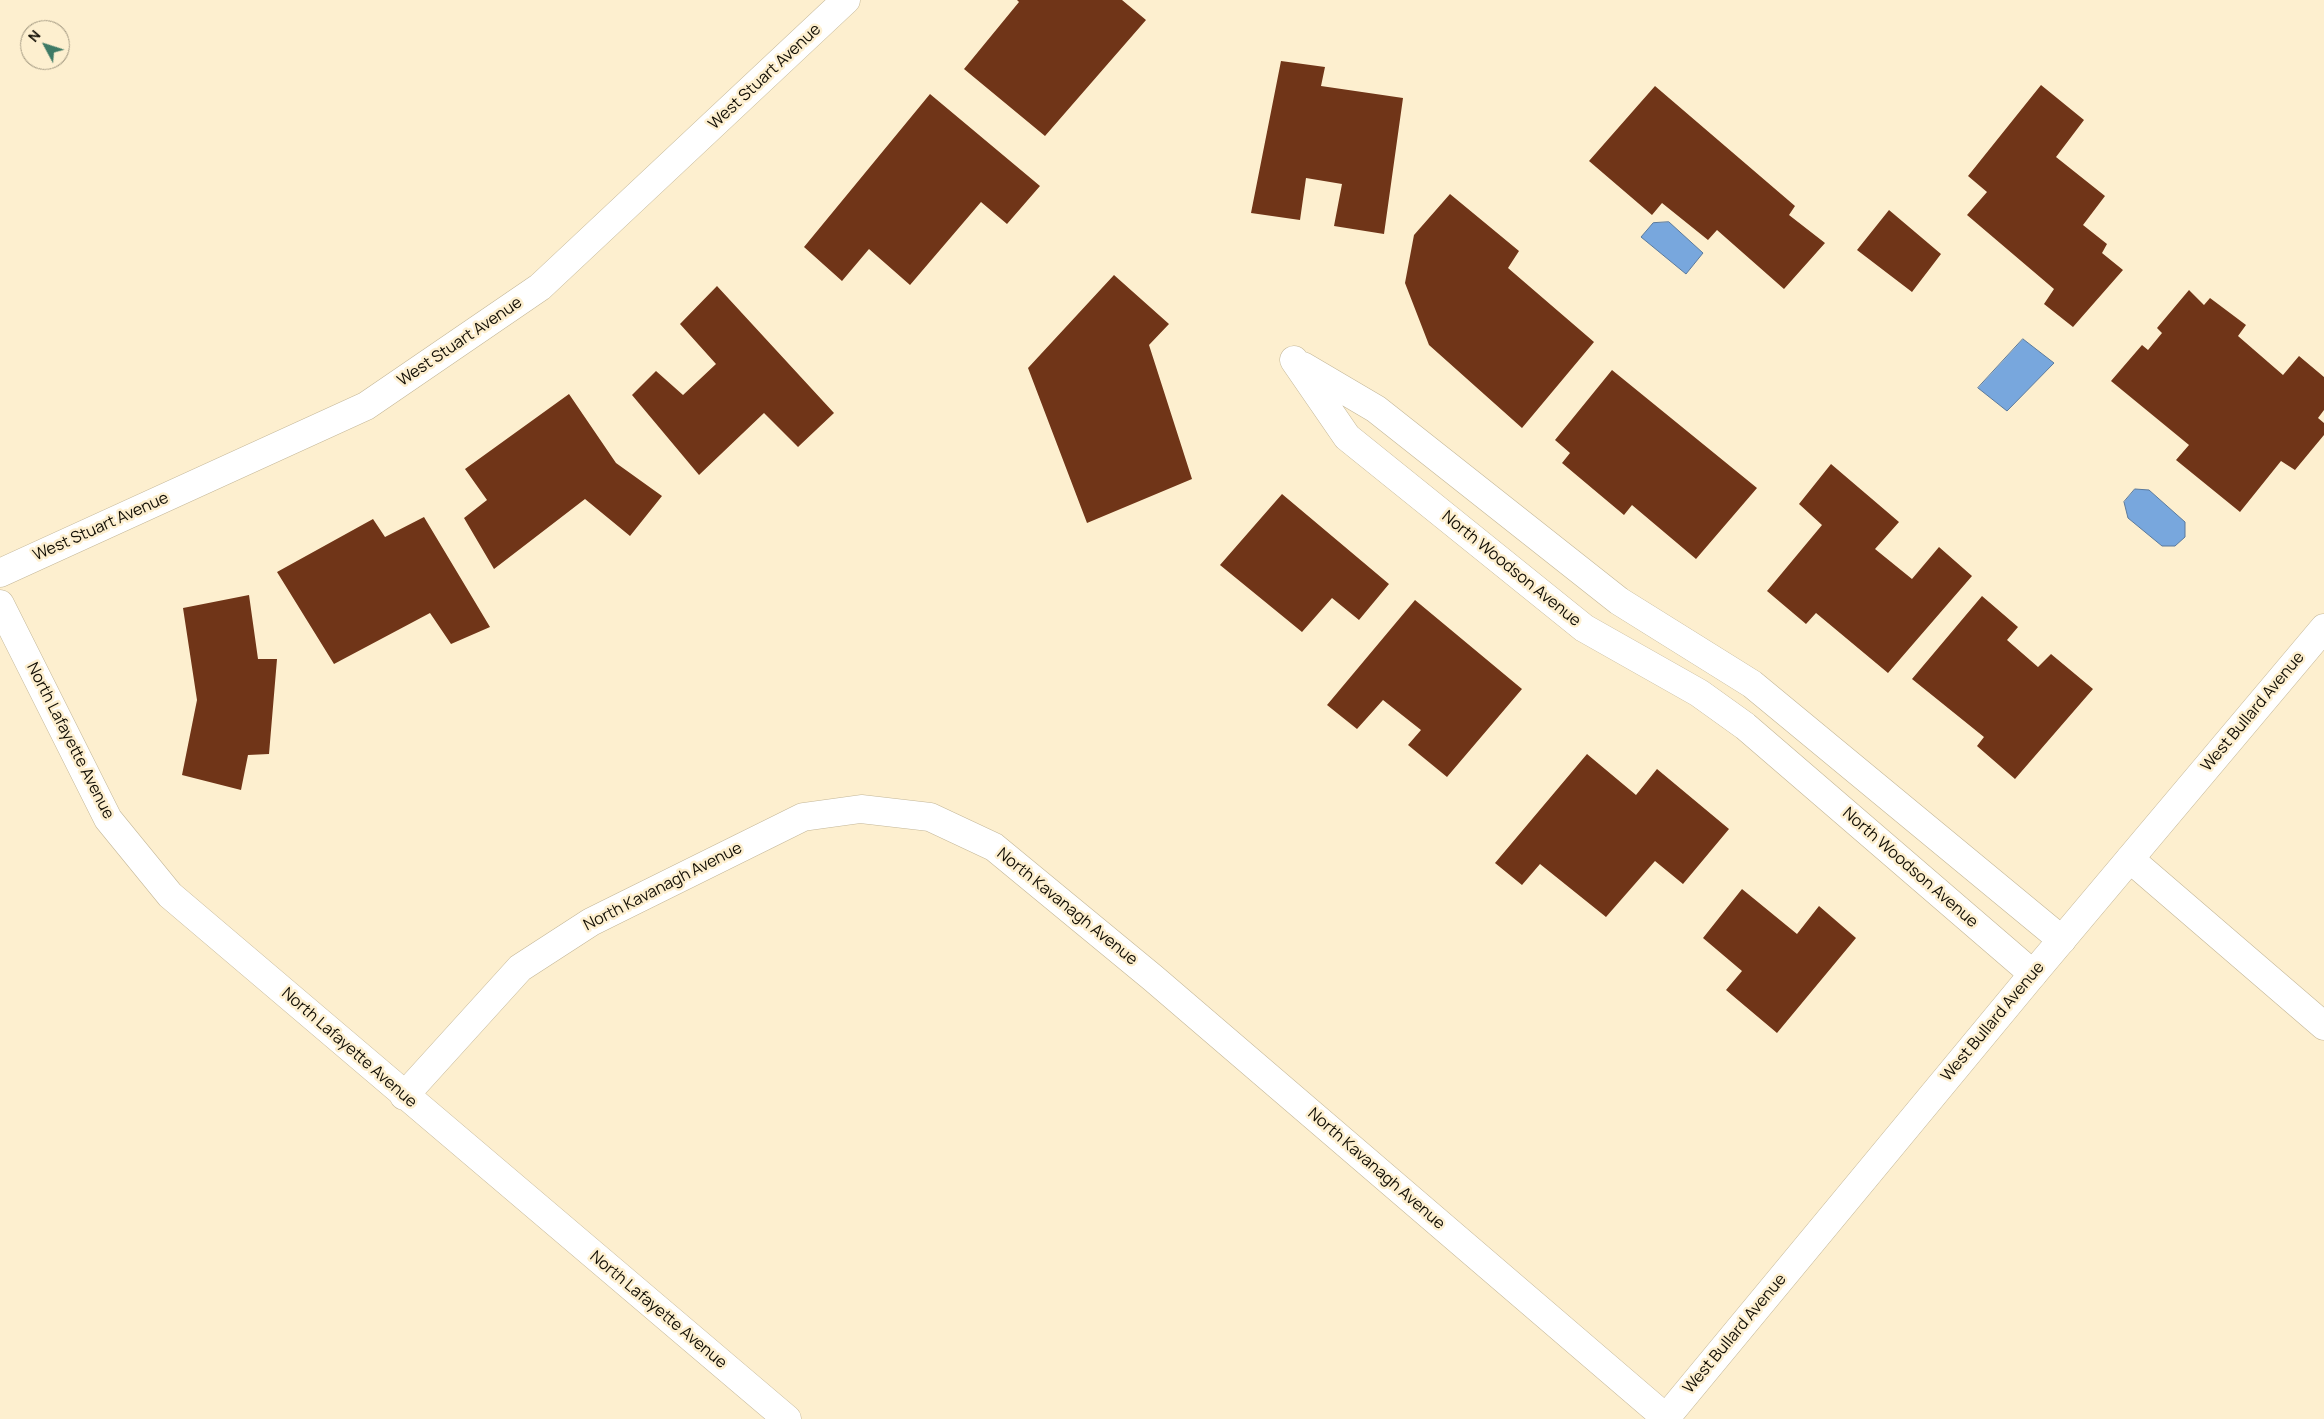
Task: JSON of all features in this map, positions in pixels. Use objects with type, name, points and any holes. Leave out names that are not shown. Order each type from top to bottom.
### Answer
[{"type":"street","name":"West Stuart Avenue","points":[[0,573],[366,406],[540,287],[846,0]]},
{"type":"street","name":"North Woodson Avenue","points":[[2033,974],[1745,726],[1699,692],[1584,628],[1347,437],[1294,360],[1376,410],[1619,602],[1752,684],[2062,940]]},
{"type":"street","name":"North Woodson Avenue","points":[[1429,503],[1454,471]]},
{"type":"street","name":"North Woodson Avenue","points":[[1594,634],[1619,602]]},
{"type":"street","name":"North Lafayette Avenue","points":[[0,604],[108,819],[170,895],[404,1096],[787,1419]]},
{"type":"street","name":"West Bullard Avenue","points":[[1665,1418],[2033,974],[2324,628]]},
{"type":"street","points":[[1786,761],[1812,734]]},
{"type":"street","name":"North Kavanagh Avenue","points":[[404,1096],[520,968],[591,922],[803,816],[861,809],[930,817],[994,847],[1154,978],[1665,1418]]},
{"type":"street","points":[[2130,859],[2324,1026]]},
{"type":"water","points":[[1669,222],[1703,253],[1686,274],[1641,237],[1653,223]]},
{"type":"water","points":[[2023,339],[2054,363],[2007,411],[1978,388]]},
{"type":"water","points":[[2135,489],[2149,490],[2185,522],[2185,537],[2175,546],[2162,546],[2128,518],[2124,502]]},
{"type":"building","points":[[1017,0],[1122,0],[1146,20],[1045,136],[964,69],[1019,2]]},
{"type":"building","points":[[1281,61],[1325,67],[1321,86],[1403,98],[1384,234],[1334,226],[1342,184],[1306,178],[1300,220],[1251,213]]},
{"type":"building","points":[[2041,85],[2084,120],[2056,157],[2105,196],[2083,225],[2107,244],[2102,253],[2123,270],[2073,327],[2044,304],[2054,289],[1967,215],[1987,192],[1968,176]]},
{"type":"building","points":[[1655,86],[1795,206],[1789,215],[1825,243],[1784,289],[1717,230],[1708,240],[1662,203],[1652,215],[1589,161]]},
{"type":"building","points":[[930,94],[1040,186],[1007,224],[981,202],[910,285],[869,249],[842,281],[804,247]]},
{"type":"building","points":[[1450,194],[1519,251],[1508,268],[1594,342],[1522,428],[1429,345],[1405,283],[1414,235]]},
{"type":"building","points":[[1889,210],[1941,254],[1912,292],[1857,250]]},
{"type":"building","points":[[1114,275],[1169,324],[1149,345],[1192,479],[1087,523],[1028,368]]},
{"type":"building","points":[[717,286],[834,413],[798,447],[764,413],[699,475],[632,395],[656,371],[683,395],[716,364],[680,324]]},
{"type":"building","points":[[2189,290],[2204,305],[2210,298],[2246,325],[2238,336],[2283,375],[2299,356],[2324,377],[2324,410],[2318,418],[2324,423],[2324,435],[2295,470],[2281,461],[2240,512],[2176,460],[2189,445],[2111,381],[2142,345],[2148,350],[2162,333],[2157,328]]},
{"type":"building","points":[[1612,370],[1757,488],[1696,559],[1632,505],[1624,515],[1562,463],[1570,453],[1555,440]]},
{"type":"building","points":[[569,394],[616,463],[662,496],[630,536],[585,499],[494,569],[464,518],[487,500],[465,469]]},
{"type":"building","points":[[1831,464],[1899,522],[1875,549],[1912,579],[1939,547],[1972,576],[1888,673],[1816,613],[1806,624],[1767,591],[1822,525],[1799,504]]},
{"type":"building","points":[[1282,494],[1389,584],[1359,620],[1332,598],[1302,632],[1220,565]]},
{"type":"building","points":[[424,517],[490,627],[451,644],[430,613],[334,664],[277,572],[373,519],[385,537]]},
{"type":"building","points":[[249,595],[258,659],[277,659],[269,754],[248,755],[241,790],[182,775],[197,700],[183,608]]},
{"type":"building","points":[[1982,596],[2018,627],[2007,640],[2038,667],[2051,654],[2093,689],[2015,779],[1977,746],[1984,737],[1912,679]]},
{"type":"building","points":[[1415,600],[1522,689],[1447,777],[1408,745],[1421,730],[1383,700],[1357,729],[1327,705]]},
{"type":"building","points":[[1587,754],[1636,795],[1657,769],[1729,829],[1683,884],[1655,861],[1606,917],[1540,864],[1522,885],[1495,863]]},
{"type":"building","points":[[1742,889],[1797,934],[1819,906],[1856,938],[1777,1033],[1726,990],[1742,971],[1703,938]]}]
